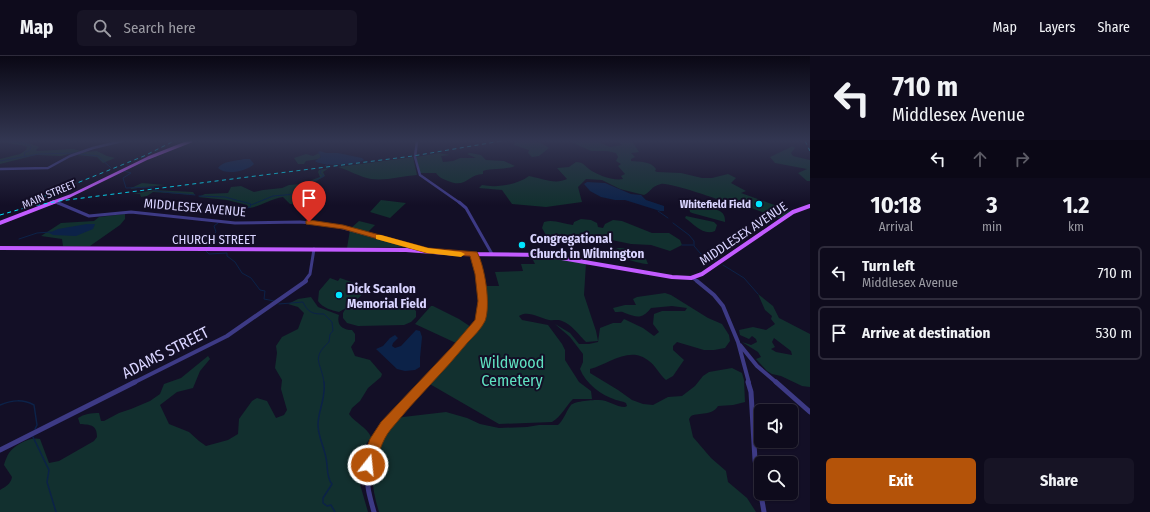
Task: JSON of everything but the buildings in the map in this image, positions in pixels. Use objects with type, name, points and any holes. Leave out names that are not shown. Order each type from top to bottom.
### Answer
[{"type":"main road","name":"MAIN STREET","points":[[0,223],[55,202],[138,162]]},
{"type":"main road","name":"MIDDLESEX AVENUE","points":[[427,251],[474,254],[547,255],[672,277],[693,278],[712,268],[794,212],[810,206]]},
{"type":"main road","name":"CHURCH STREET","points":[[0,248],[314,249],[427,251]]},
{"type":"street","points":[[0,169],[48,168],[57,162]]},
{"type":"street","points":[[416,162],[420,176],[437,186],[466,208],[492,254]]},
{"type":"street","name":"MIDDLESEX AVENUE","points":[[55,202],[80,214],[90,216],[129,212],[235,223],[297,222],[328,224],[349,228],[427,251]]},
{"type":"street","points":[[404,244],[407,247],[406,250]]},
{"type":"street","name":"ADAMS STREET","points":[[0,450],[232,333],[306,281],[310,274],[314,249]]},
{"type":"street","points":[[374,512],[367,472],[370,453],[377,439],[393,417],[455,351],[479,322],[482,310],[482,292],[474,254]]},
{"type":"street","points":[[693,278],[714,295],[723,306],[738,342],[751,392],[755,460],[758,487],[764,512]]},
{"type":"street","points":[[738,342],[750,358],[810,412]]},
{"type":"street","points":[[742,358],[750,358]]},
{"type":"green space","points":[[297,162],[305,162],[304,164],[298,164]]},
{"type":"green space","points":[[373,162],[414,162],[417,175],[388,179],[371,179],[338,167]]},
{"type":"green space","points":[[417,162],[507,162],[515,166],[483,171],[483,174],[474,176],[459,183],[454,183],[444,179],[436,173],[420,173]]},
{"type":"green space","points":[[576,162],[582,163],[592,171],[605,177],[623,179],[621,176],[625,174],[618,166],[621,164],[618,162],[648,163],[654,166],[656,169],[655,171],[657,172],[681,173],[702,178],[712,178],[728,174],[736,178],[731,183],[746,191],[741,193],[791,211],[781,219],[730,200],[727,203],[693,191],[665,184],[655,186],[644,195],[620,189],[602,180],[586,179],[578,187],[582,202],[546,207],[512,204],[502,190],[479,188],[482,185],[500,186],[513,184],[529,176],[553,181],[562,181],[567,179],[557,168],[569,167]]},
{"type":"green space","points":[[810,162],[810,181],[807,181],[798,173],[807,169],[775,163]]},
{"type":"green space","points":[[329,168],[323,172],[325,176],[306,187],[305,198],[297,204],[290,204],[283,197],[249,208],[247,205],[227,200],[198,197],[205,194],[228,193],[231,187],[241,186],[254,192],[301,184],[320,177],[318,172],[319,170]]},
{"type":"green space","points":[[142,183],[165,185],[129,189]]},
{"type":"green space","points":[[154,190],[193,192],[195,195],[153,192],[147,196],[141,197],[140,194],[133,194]]},
{"type":"green space","points":[[381,200],[406,203],[390,218],[370,212]]},
{"type":"green space","points":[[691,205],[718,210],[725,217],[725,222],[690,212],[689,207]]},
{"type":"green space","points":[[125,214],[125,219],[120,225],[90,246],[63,246],[62,239],[41,236],[61,223],[94,221],[99,217]]},
{"type":"green space","points":[[686,216],[714,222],[717,225],[715,231],[703,231],[685,218]]},
{"type":"green space","points":[[581,219],[591,220],[597,223],[598,227],[603,228],[605,224],[613,220],[622,221],[652,233],[669,233],[680,240],[682,245],[670,251],[651,245],[631,244],[597,237],[574,236],[554,241],[547,237],[542,228],[544,222],[548,221],[573,225],[574,222]]},
{"type":"green space","points":[[359,221],[375,225],[367,233],[351,228]]},
{"type":"green space","points":[[350,230],[404,246],[405,247],[347,248]]},
{"type":"green space","points":[[618,248],[633,251],[646,259],[648,264],[629,260],[610,252]]},
{"type":"green space","name":"Wildwood Cemetery","points":[[531,256],[543,256],[586,263],[584,295],[598,341],[586,342],[572,327],[560,320],[549,320],[530,314],[522,314],[519,316],[522,320],[548,325],[565,350],[565,360],[579,382],[591,391],[592,399],[573,399],[561,414],[552,422],[499,424],[428,383],[480,325],[485,315],[484,286],[499,286],[495,272],[523,271],[521,264],[535,264]]},
{"type":"green space","points":[[330,278],[338,281],[340,278],[366,287],[367,289],[351,306],[359,304],[410,303],[416,311],[416,317],[411,322],[404,325],[358,326],[347,323],[343,318],[343,313],[346,308],[339,312],[325,307],[318,301],[319,291]]},
{"type":"green space","points":[[665,293],[671,295],[708,318],[722,324],[729,335],[730,341],[725,348],[704,350],[677,342],[673,346],[673,350],[684,360],[673,376],[666,380],[649,361],[634,355],[620,357],[590,369],[590,373],[632,400],[643,404],[653,405],[668,397],[682,396],[709,372],[732,368],[742,373],[744,380],[745,402],[733,405],[718,406],[713,411],[691,416],[689,419],[693,437],[711,458],[726,471],[728,482],[747,498],[756,512],[379,512],[373,482],[376,454],[391,426],[400,418],[446,412],[467,418],[480,424],[499,428],[527,427],[539,425],[558,425],[571,405],[580,402],[602,400],[622,407],[627,406],[626,403],[605,395],[590,384],[580,369],[583,362],[583,354],[570,337],[555,324],[570,333],[579,344],[598,342],[600,328],[613,323],[621,323],[624,319],[643,328],[654,336],[659,332],[653,324],[654,314],[662,311],[685,311],[687,308],[672,306],[651,308],[642,316],[637,317],[623,312],[615,312],[613,308],[625,305],[636,305],[633,299],[637,297]]},
{"type":"green space","points":[[758,294],[773,306],[779,318],[810,334],[810,387],[802,386],[767,371],[756,359],[761,357],[758,352],[742,342],[751,345],[757,342],[752,336],[749,339],[740,335],[739,330],[753,327],[766,330],[775,324],[771,319],[772,316],[765,310]],"holes":[[[774,338],[791,351],[792,355],[776,352],[771,349],[775,347],[772,342]]]},
{"type":"green space","points":[[311,297],[318,307],[339,315],[339,324],[343,328],[352,330],[355,334],[355,341],[351,347],[355,356],[370,360],[382,374],[381,377],[368,388],[360,401],[352,408],[349,414],[367,430],[371,437],[357,457],[355,467],[368,512],[0,512],[0,490],[9,483],[12,477],[4,465],[8,454],[15,447],[28,440],[36,438],[40,439],[49,463],[59,461],[94,441],[97,437],[94,427],[80,424],[78,418],[88,414],[99,413],[101,421],[104,421],[119,413],[150,401],[160,394],[164,384],[181,378],[208,356],[210,359],[200,371],[193,388],[177,392],[160,405],[169,424],[189,432],[206,446],[228,440],[238,434],[239,419],[252,401],[257,398],[267,401],[276,418],[284,415],[287,410],[281,389],[282,380],[275,368],[277,353],[276,346],[282,337],[298,329],[304,313],[298,307],[288,304],[298,299]]},
{"type":"green space","points":[[431,306],[459,319],[471,327],[456,343],[415,324]]},
{"type":"water","points":[[253,162],[254,164],[247,169],[236,172],[226,172],[218,168],[226,163]]},
{"type":"water","points":[[318,162],[358,162],[331,165]]},
{"type":"water","points":[[587,182],[605,183],[631,194],[641,195],[646,200],[664,206],[664,211],[625,200],[615,200],[601,197],[590,191],[584,184]]},
{"type":"water","points":[[95,224],[93,229],[76,236],[53,235],[49,233],[58,229]]},
{"type":"water","points":[[416,330],[420,331],[422,337],[420,367],[415,370],[405,371],[397,369],[376,349],[383,346],[395,335],[398,338],[392,346],[395,348],[401,346]]},
{"type":"waterway","points":[[105,162],[111,168]]},
{"type":"waterway","points":[[251,205],[273,196],[296,194],[302,191],[306,185],[324,176],[320,173],[322,169]]},
{"type":"waterway","points":[[124,171],[131,173],[123,178],[126,188],[154,187]]},
{"type":"waterway","points":[[153,190],[195,195]]},
{"type":"waterway","points":[[199,196],[225,197],[251,204],[250,207],[235,213],[233,217]]},
{"type":"waterway","points":[[658,211],[668,218]]},
{"type":"waterway","points":[[208,247],[217,242],[212,236],[216,232],[214,226],[218,223]]},
{"type":"waterway","points":[[673,223],[689,235],[694,241],[694,246],[701,254],[716,261]]},
{"type":"waterway","points":[[19,239],[37,233],[51,232]]},
{"type":"waterway","points":[[682,245],[693,245]]},
{"type":"waterway","points":[[206,251],[209,254],[227,253],[227,256],[235,262],[242,273],[251,278],[260,290],[265,291],[264,299],[274,301]]},
{"type":"waterway","points":[[723,265],[744,278],[758,294]]},
{"type":"waterway","points":[[279,304],[303,302],[309,311],[317,314],[324,314],[332,322],[333,331],[330,334],[329,342],[323,348],[319,357],[324,383]]},
{"type":"waterway","points":[[324,383],[324,394],[318,420],[318,429],[326,458],[329,479],[332,484],[323,498],[323,503],[327,506],[331,505],[335,512]]},
{"type":"waterway","points":[[0,405],[17,401],[34,405],[37,425],[35,429]]},
{"type":"waterway","points":[[33,437],[49,470],[47,482],[56,512]]},
{"type":"railway","points":[[30,202],[128,162]]},
{"type":"railway","points":[[0,215],[28,207],[59,201],[364,162]]},
{"type":"slow traffic","points":[[379,237],[427,251],[461,254]]},
{"type":"place","name":"Whitefield Field","points":[[759,204]]},
{"type":"place","name":"Congregational Church in Wilmington","points":[[522,245]]},
{"type":"place","name":"Dick Scanlon Memorial Field","points":[[339,295]]},
{"type":"route","points":[[309,222],[343,227],[427,251],[453,254],[474,254],[479,274],[482,292],[482,315],[479,322],[472,332],[409,399],[386,426],[370,453],[368,465]]}]
